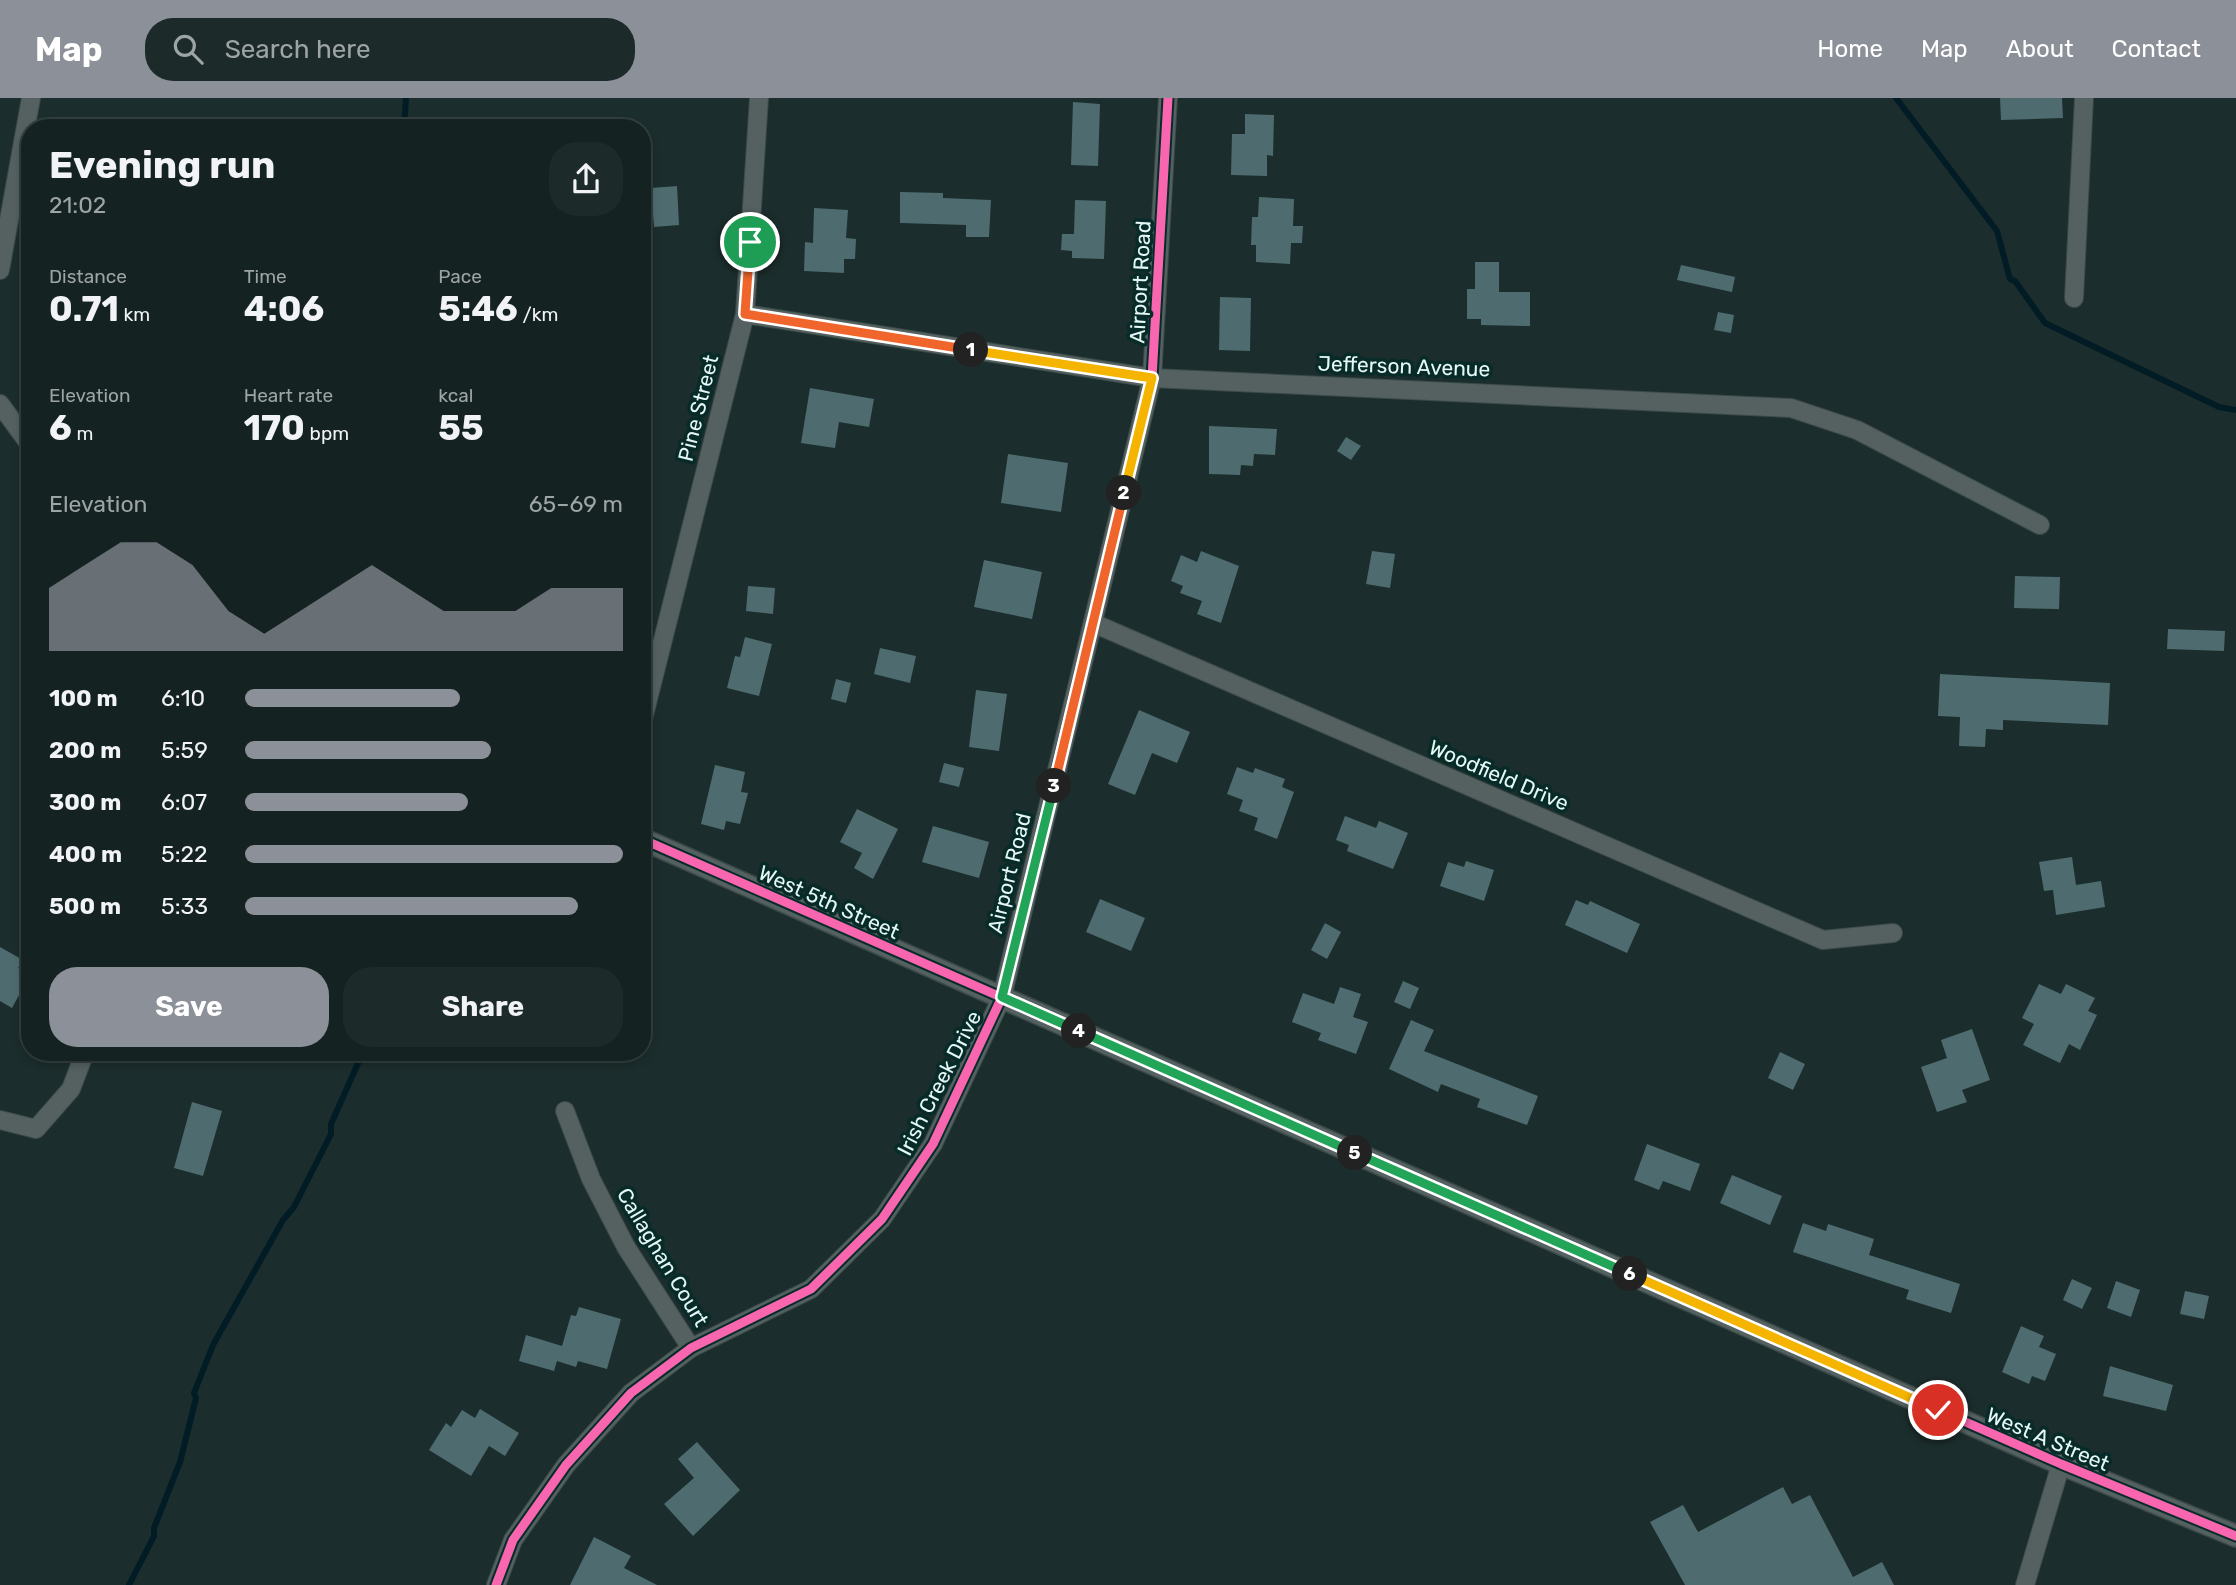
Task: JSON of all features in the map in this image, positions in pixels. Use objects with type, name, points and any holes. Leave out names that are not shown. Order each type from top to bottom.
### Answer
[{"type":"street","points":[[27,119],[31,98]]},
{"type":"street","name":"Pine Street","points":[[651,687],[745,314],[759,98]]},
{"type":"street","name":"Airport Road","points":[[1002,997],[1152,378],[1168,98]]},
{"type":"street","points":[[2074,298],[2084,98]]},
{"type":"street","points":[[0,270],[21,153]]},
{"type":"street","name":"Jefferson Avenue","points":[[745,314],[1152,378],[1791,408],[1857,430],[2040,525]]},
{"type":"street","points":[[0,404],[21,433]]},
{"type":"street","name":"Woodfield Drive","points":[[1093,623],[1823,940],[1893,933]]},
{"type":"street","name":"West 5th Street","points":[[651,843],[1002,997]]},
{"type":"street","name":"Irish Creek Drive","points":[[496,1585],[513,1540],[566,1465],[631,1393],[691,1348],[811,1289],[882,1219],[933,1144],[1002,997]]},
{"type":"street","name":"West A Street","points":[[1002,997],[2061,1464],[2236,1536]]},
{"type":"street","points":[[0,1120],[36,1129],[71,1089],[82,1061]]},
{"type":"street","name":"Callaghan Court","points":[[565,1111],[591,1179],[626,1247],[691,1348]]},
{"type":"street","points":[[2025,1585],[2061,1464]]},
{"type":"building","points":[[2000,98],[2062,98],[2063,118],[2001,120]]},
{"type":"building","points":[[1073,102],[1100,104],[1098,166],[1071,165]]},
{"type":"building","points":[[1245,114],[1274,115],[1273,156],[1267,155],[1267,176],[1231,175],[1232,134],[1245,134]]},
{"type":"building","points":[[677,186],[679,225],[654,227],[651,188]]},
{"type":"building","points":[[900,192],[943,193],[943,198],[991,200],[989,237],[966,237],[966,225],[900,223]]},
{"type":"building","points":[[1259,197],[1294,199],[1293,226],[1303,226],[1302,243],[1291,243],[1290,264],[1256,262],[1256,245],[1251,245],[1252,217],[1258,217]]},
{"type":"building","points":[[1075,200],[1106,201],[1104,259],[1072,258],[1072,251],[1061,250],[1062,234],[1074,234]]},
{"type":"building","points":[[814,208],[848,210],[846,238],[856,239],[855,259],[844,259],[844,273],[804,271],[805,242],[813,243]]},
{"type":"building","points":[[1475,262],[1499,262],[1499,292],[1530,292],[1530,326],[1481,325],[1481,319],[1467,319],[1467,289],[1475,289]]},
{"type":"building","points":[[1681,265],[1735,277],[1732,292],[1677,280]]},
{"type":"building","points":[[1220,297],[1251,298],[1250,351],[1219,350]]},
{"type":"building","points":[[1718,312],[1734,315],[1731,333],[1714,330]]},
{"type":"building","points":[[810,388],[874,399],[869,427],[839,422],[835,448],[801,443]]},
{"type":"building","points":[[1209,426],[1277,429],[1275,455],[1254,454],[1253,466],[1241,465],[1240,475],[1209,474]]},
{"type":"building","points":[[1346,437],[1361,446],[1351,460],[1337,451]]},
{"type":"building","points":[[1008,454],[1068,463],[1061,512],[1001,503]]},
{"type":"building","points":[[1201,551],[1239,566],[1221,623],[1197,614],[1202,601],[1180,593],[1183,586],[1171,581],[1181,555],[1197,562]]},
{"type":"building","points":[[1372,551],[1395,554],[1390,588],[1366,584]]},
{"type":"building","points":[[984,560],[1042,572],[1032,619],[974,607]]},
{"type":"building","points":[[2015,576],[2060,577],[2059,609],[2014,608]]},
{"type":"building","points":[[748,586],[775,588],[773,614],[746,611]]},
{"type":"building","points":[[2168,629],[2225,631],[2224,651],[2167,649]]},
{"type":"building","points":[[745,637],[772,644],[759,696],[727,688],[735,656],[740,657]]},
{"type":"building","points":[[880,648],[916,656],[910,683],[874,674]]},
{"type":"building","points":[[1940,674],[2110,683],[2108,725],[2003,720],[2003,730],[1986,729],[1985,747],[1959,746],[1960,717],[1938,716]]},
{"type":"building","points":[[836,679],[851,683],[846,703],[831,699]]},
{"type":"building","points":[[976,690],[1007,694],[999,751],[969,747]]},
{"type":"building","points":[[1139,710],[1190,732],[1177,763],[1152,753],[1135,795],[1108,784]]},
{"type":"building","points":[[944,763],[964,768],[959,787],[939,782]]},
{"type":"building","points":[[715,765],[745,772],[741,792],[748,793],[740,824],[726,821],[724,830],[701,824]]},
{"type":"building","points":[[1237,767],[1253,773],[1255,768],[1285,779],[1282,787],[1294,792],[1277,839],[1254,830],[1258,818],[1239,811],[1243,800],[1227,794]]},
{"type":"building","points":[[857,809],[898,829],[873,879],[854,868],[862,853],[840,842]]},
{"type":"building","points":[[1345,816],[1376,828],[1379,821],[1408,833],[1393,869],[1347,851],[1349,845],[1336,840]]},
{"type":"building","points":[[933,826],[989,842],[979,878],[922,862]]},
{"type":"building","points":[[2072,857],[2076,885],[2101,881],[2105,907],[2056,915],[2053,890],[2044,891],[2039,862]]},
{"type":"building","points":[[1466,861],[1494,870],[1484,901],[1440,886],[1448,862],[1464,867]]},
{"type":"building","points":[[1100,899],[1145,918],[1131,951],[1086,932]]},
{"type":"building","points":[[1576,900],[1588,905],[1590,901],[1640,924],[1627,953],[1565,925]]},
{"type":"building","points":[[1325,923],[1341,932],[1327,959],[1311,950]]},
{"type":"building","points":[[0,947],[21,959],[18,968],[21,970],[21,992],[12,1008],[0,1001]]},
{"type":"building","points":[[1403,981],[1419,988],[1410,1009],[1394,1002]]},
{"type":"building","points":[[2039,984],[2061,994],[2066,984],[2095,998],[2088,1011],[2097,1015],[2080,1050],[2069,1044],[2060,1063],[2023,1045],[2034,1024],[2022,1018]]},
{"type":"building","points":[[1340,987],[1361,994],[1353,1017],[1368,1022],[1356,1054],[1318,1040],[1321,1033],[1292,1022],[1303,993],[1334,1004]]},
{"type":"building","points":[[1411,1020],[1434,1030],[1424,1051],[1538,1096],[1527,1125],[1477,1107],[1480,1099],[1441,1084],[1438,1092],[1389,1069]]},
{"type":"building","points":[[1972,1029],[1990,1080],[1962,1090],[1967,1102],[1937,1112],[1921,1067],[1947,1058],[1941,1040]]},
{"type":"building","points":[[1780,1052],[1805,1064],[1793,1090],[1768,1078]]},
{"type":"building","points":[[192,1102],[222,1111],[203,1176],[174,1168]]},
{"type":"building","points":[[1647,1144],[1700,1164],[1690,1191],[1663,1181],[1659,1190],[1634,1180]]},
{"type":"building","points":[[1732,1175],[1782,1196],[1770,1225],[1720,1203]]},
{"type":"building","points":[[1803,1223],[1826,1231],[1828,1224],[1874,1239],[1869,1255],[1960,1284],[1951,1313],[1906,1299],[1909,1290],[1793,1252]]},
{"type":"building","points":[[2072,1279],[2092,1288],[2082,1309],[2063,1300]]},
{"type":"building","points":[[2116,1281],[2140,1290],[2131,1317],[2107,1308]]},
{"type":"building","points":[[2185,1291],[2209,1296],[2204,1319],[2180,1314]]},
{"type":"building","points":[[579,1307],[621,1319],[607,1369],[578,1361],[576,1367],[557,1361],[554,1371],[519,1361],[526,1335],[562,1346],[571,1315],[576,1316]]},
{"type":"building","points":[[2021,1326],[2044,1336],[2039,1347],[2056,1354],[2045,1381],[2032,1376],[2029,1384],[2002,1372]]},
{"type":"building","points":[[2110,1366],[2173,1385],[2166,1411],[2103,1396]]},
{"type":"building","points":[[480,1409],[519,1433],[505,1456],[489,1446],[471,1476],[429,1450],[446,1423],[451,1427],[462,1410],[475,1418]]},
{"type":"building","points":[[697,1442],[740,1490],[693,1536],[664,1504],[694,1478],[678,1459]]},
{"type":"building","points":[[1783,1487],[1792,1504],[1810,1495],[1853,1577],[1882,1562],[1894,1585],[1685,1585],[1650,1522],[1683,1505],[1698,1532]]},
{"type":"building","points":[[594,1537],[631,1556],[624,1568],[657,1585],[570,1585]]},
{"type":"waterway","points":[[405,119],[406,98]]},
{"type":"waterway","points":[[1896,98],[1997,231],[2010,279],[2015,281],[2045,323],[2219,407],[2236,410]]},
{"type":"waterway","points":[[129,1585],[154,1536],[154,1528],[180,1462],[196,1398],[194,1393],[213,1345],[283,1220],[294,1207],[331,1134],[331,1124],[359,1061]]},
{"type":"cycle path","points":[[496,1585],[513,1540],[566,1465],[631,1393],[691,1348],[811,1289],[882,1219],[933,1144],[1002,997],[1152,378],[1168,98]]},
{"type":"cycle path","points":[[651,843],[2061,1464],[2236,1536]]},
{"type":"route","points":[[750,242],[745,314],[1152,378],[1002,997],[1938,1410]]}]
